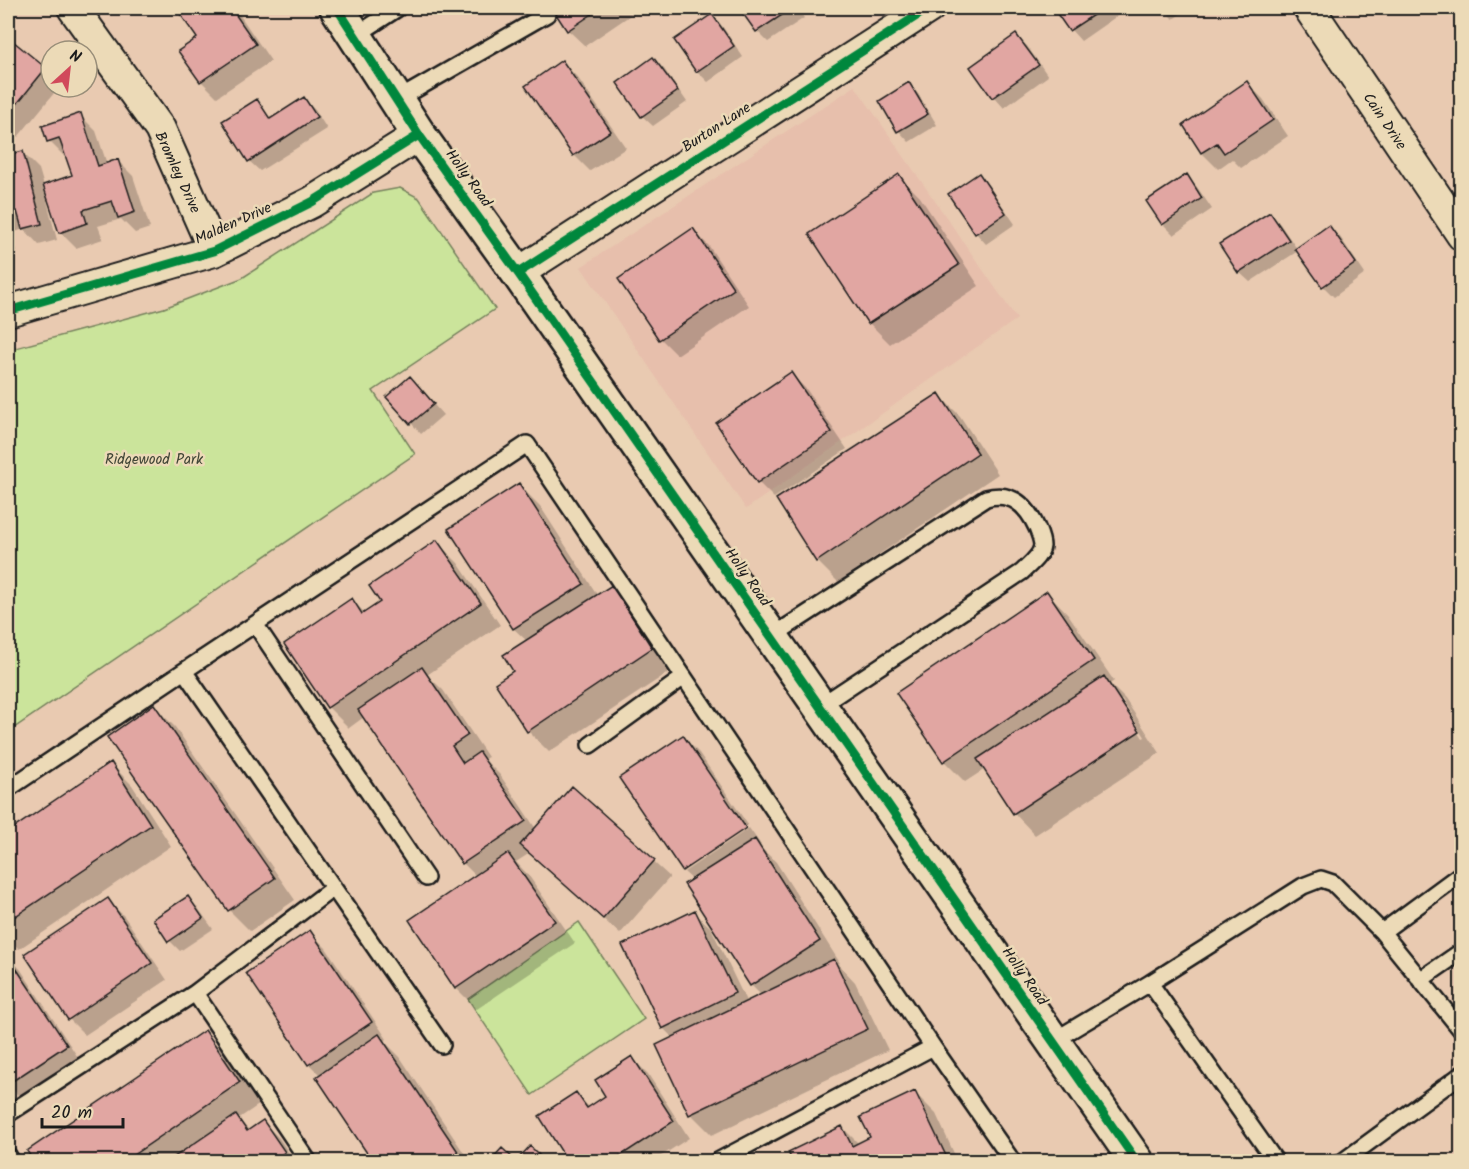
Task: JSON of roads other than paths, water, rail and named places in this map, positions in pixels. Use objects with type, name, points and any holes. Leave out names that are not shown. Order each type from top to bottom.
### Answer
[{"type":"main road","name":"Holly Road","points":[[337,8],[419,135],[518,273],[1137,1161]]},
{"type":"street","name":"Bromley Drive","points":[[73,8],[160,129],[214,251]]},
{"type":"street","name":"Burton Lane","points":[[518,273],[929,8]]},
{"type":"street","name":"Cain Drive","points":[[1309,8],[1461,235]]},
{"type":"street","name":"Malden Drive","points":[[8,311],[214,251],[312,202],[419,135]]},
{"type":"lane","points":[[356,36],[398,8]]},
{"type":"lane","points":[[397,100],[547,14]]},
{"type":"lane","points":[[8,789],[527,444],[933,1047],[1013,1161]]},
{"type":"lane","points":[[771,637],[986,498],[997,495],[1021,503],[1032,517],[1042,548],[1037,558],[1023,572],[820,706]]},
{"type":"lane","points":[[255,624],[426,878]]},
{"type":"lane","points":[[184,671],[442,1045]]},
{"type":"lane","points":[[590,745],[684,677]]},
{"type":"lane","points":[[1382,932],[1461,873]]},
{"type":"lane","points":[[1053,1041],[1150,983],[1303,885],[1320,879],[1333,882],[1382,932],[1461,1031]]},
{"type":"lane","points":[[8,1114],[195,993],[333,888]]},
{"type":"lane","points":[[1420,980],[1461,951]]},
{"type":"lane","points":[[1150,983],[1276,1161]]},
{"type":"lane","points":[[195,993],[309,1161]]},
{"type":"lane","points":[[716,1161],[933,1047]]},
{"type":"lane","points":[[1342,1161],[1461,1074]]},
{"type":"lane","points":[[8,1155],[12,1161]]},
{"type":"park label","name":"Ridgewood Park","points":[[154,459]]}]
